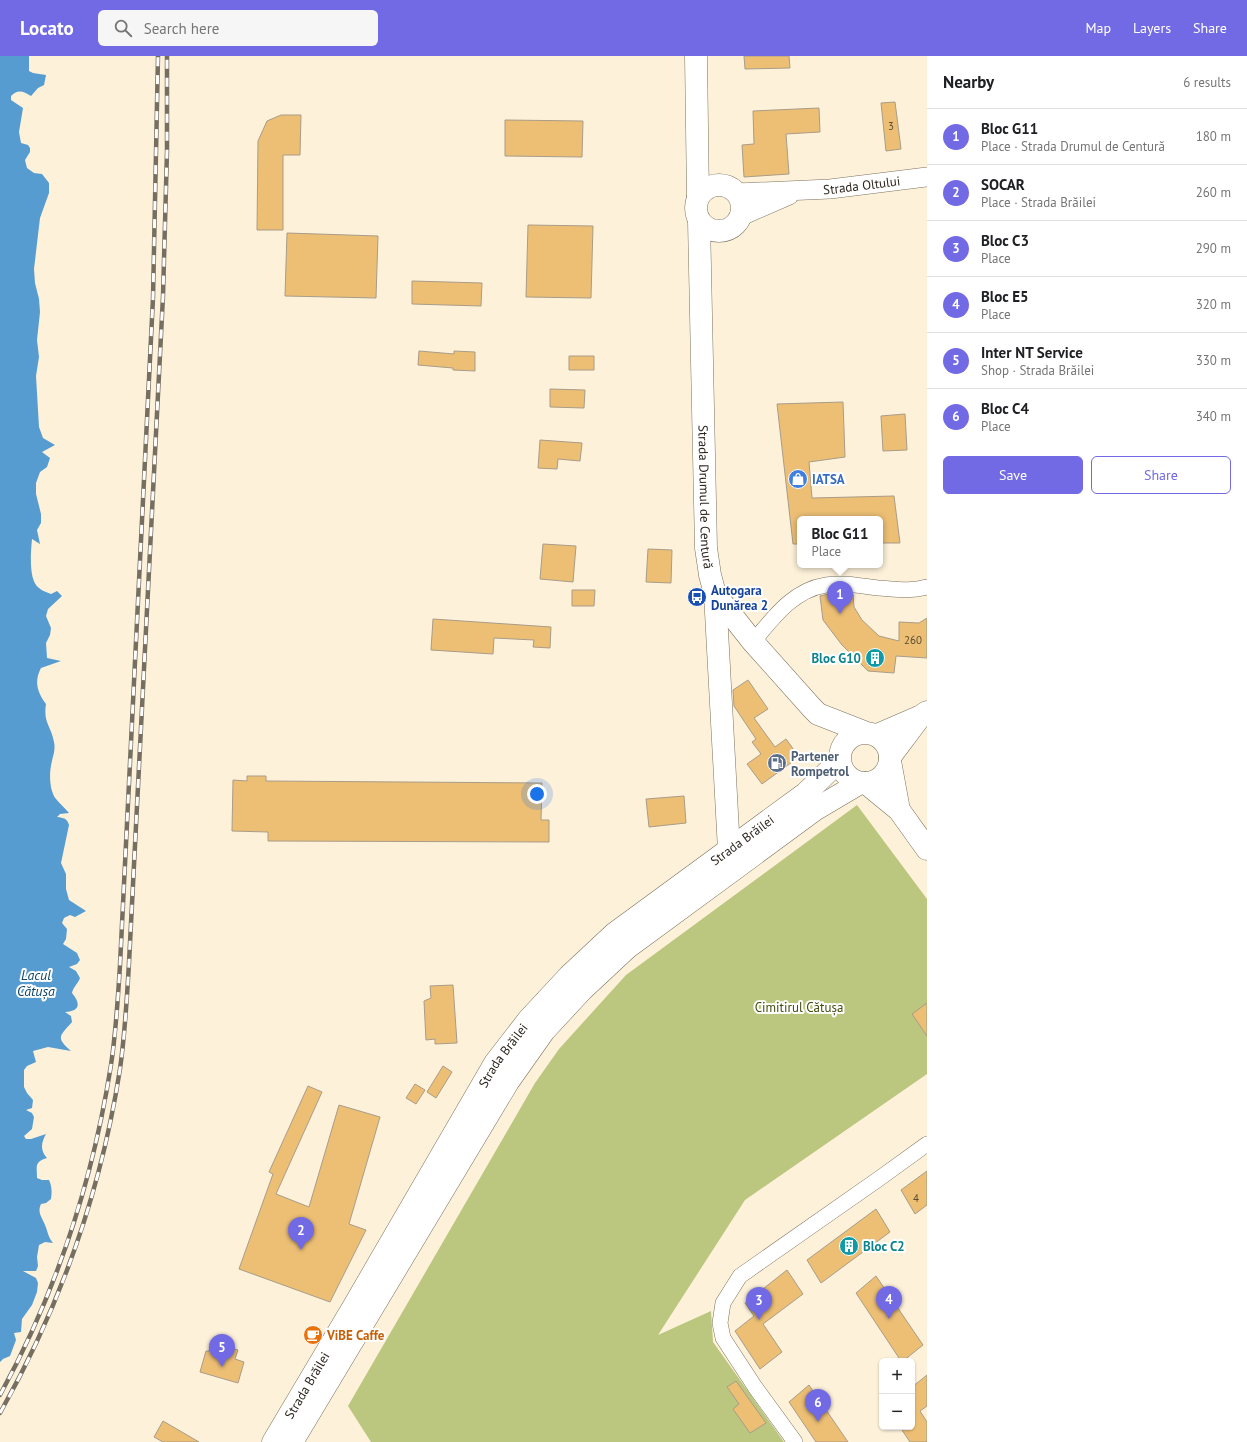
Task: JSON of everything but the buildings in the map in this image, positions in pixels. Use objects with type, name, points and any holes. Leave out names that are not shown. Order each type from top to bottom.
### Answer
[{"type":"main road","name":"Strada Drumul de Centură","points":[[696,56],[698,198],[696,212],[699,220],[706,548],[710,575],[715,594],[753,642],[818,714],[839,756]]},
{"type":"main road","points":[[697,146],[742,204],[734,223],[700,265]]},
{"type":"main road","points":[[698,198],[708,187],[718,184],[730,189]]},
{"type":"main road","points":[[699,220],[703,225],[712,230],[723,231],[734,223]]},
{"type":"main road","points":[[715,594],[729,850]]},
{"type":"main road","name":"Strada Drumul de Centură","points":[[818,714],[871,734]]},
{"type":"main road","name":"Strada Brăilei","points":[[273,1442],[349,1315],[495,1063],[529,1019],[569,976],[615,933],[806,794],[839,756],[844,742],[853,735],[871,734],[924,714]]},
{"type":"main road","name":"Strada Brăilei","points":[[292,1442],[508,1082],[544,1031],[582,990],[627,948],[816,809],[863,783],[875,781],[882,777],[887,770],[890,759],[924,714]]},
{"type":"main road","points":[[871,734],[884,741],[888,748],[899,810]]},
{"type":"main road","points":[[839,756],[841,768],[846,775],[852,780],[863,783],[899,810],[927,849]]},
{"type":"street","name":"Strada Oltului","points":[[730,189],[797,192],[927,177]]},
{"type":"street","name":"Strada Oltului","points":[[734,223],[797,192]]},
{"type":"street","points":[[753,642],[778,613],[792,600],[812,588],[841,584],[912,590],[927,587]]},
{"type":"street","points":[[795,1442],[755,1387],[723,1338],[720,1323],[723,1303],[740,1276],[927,1144]]},
{"type":"green space","name":"Cimitirul Cătușa","points":[[857,805],[927,899],[927,1074],[745,1200],[658,1335],[711,1311],[713,1342],[784,1442],[371,1442],[348,1406],[535,1083],[559,1049],[626,975]]},
{"type":"water","name":"Lacul Cătușa","points":[[0,56],[29,56],[29,71],[46,75],[44,85],[38,88],[31,96],[25,93],[16,92],[11,96],[11,100],[23,108],[19,132],[21,143],[28,145],[30,148],[30,152],[25,160],[27,168],[34,173],[42,174],[49,183],[49,193],[40,218],[34,269],[40,312],[37,340],[39,357],[36,376],[39,427],[43,438],[55,445],[42,452],[50,458],[47,467],[40,472],[36,483],[36,494],[41,514],[41,523],[37,530],[40,544],[32,539],[31,565],[33,579],[39,588],[51,594],[57,591],[62,596],[48,609],[46,616],[51,628],[50,635],[46,643],[47,658],[61,661],[41,668],[37,682],[40,695],[46,704],[46,720],[53,736],[54,751],[50,770],[51,788],[56,799],[69,813],[60,814],[57,817],[65,819],[69,825],[61,863],[66,874],[66,889],[69,900],[86,911],[75,917],[70,915],[64,918],[62,923],[67,929],[66,939],[63,944],[77,953],[80,960],[77,964],[69,967],[76,971],[80,978],[72,993],[77,1000],[78,1006],[74,1010],[65,1012],[71,1016],[72,1022],[61,1036],[63,1043],[71,1051],[48,1047],[33,1051],[36,1062],[27,1066],[24,1070],[24,1087],[33,1100],[32,1108],[26,1110],[32,1113],[34,1117],[32,1129],[24,1136],[26,1139],[31,1139],[46,1134],[42,1146],[43,1152],[47,1158],[40,1161],[37,1165],[37,1178],[49,1180],[51,1185],[51,1199],[46,1203],[41,1204],[40,1215],[53,1243],[45,1242],[39,1245],[37,1257],[38,1266],[36,1271],[23,1271],[36,1278],[38,1283],[37,1292],[32,1305],[22,1319],[21,1332],[14,1333],[16,1340],[10,1356],[0,1362]]},
{"type":"railway","points":[[0,1395],[38,1316],[55,1276],[70,1234],[83,1193],[94,1150],[111,1065],[114,1040],[120,965],[153,298],[158,56]]},
{"type":"railway","points":[[0,1413],[42,1331],[76,1246],[102,1159],[112,1114],[122,1056],[129,963],[163,296],[167,151],[167,56]]},
{"type":"place","name":"IATSA","points":[[798,479]]},
{"type":"place","name":"Autogara Dunărea 2","points":[[697,597]]},
{"type":"place","name":"Bloc G11","points":[[840,614]]},
{"type":"place","name":"Bloc G10","points":[[875,658]]},
{"type":"place","name":"Partener Rompetrol","points":[[777,763]]},
{"type":"place","name":"Bloc C2","points":[[849,1246]]},
{"type":"place","name":"SOCAR","points":[[301,1250]]},
{"type":"place","name":"Bloc E5","points":[[889,1319]]},
{"type":"place","name":"Bloc C3","points":[[759,1320]]},
{"type":"place","name":"ViBE Caffe","points":[[313,1335]]},
{"type":"place","name":"Inter NT Service","points":[[222,1367]]},
{"type":"place","name":"Bloc C4","points":[[818,1422]]}]
